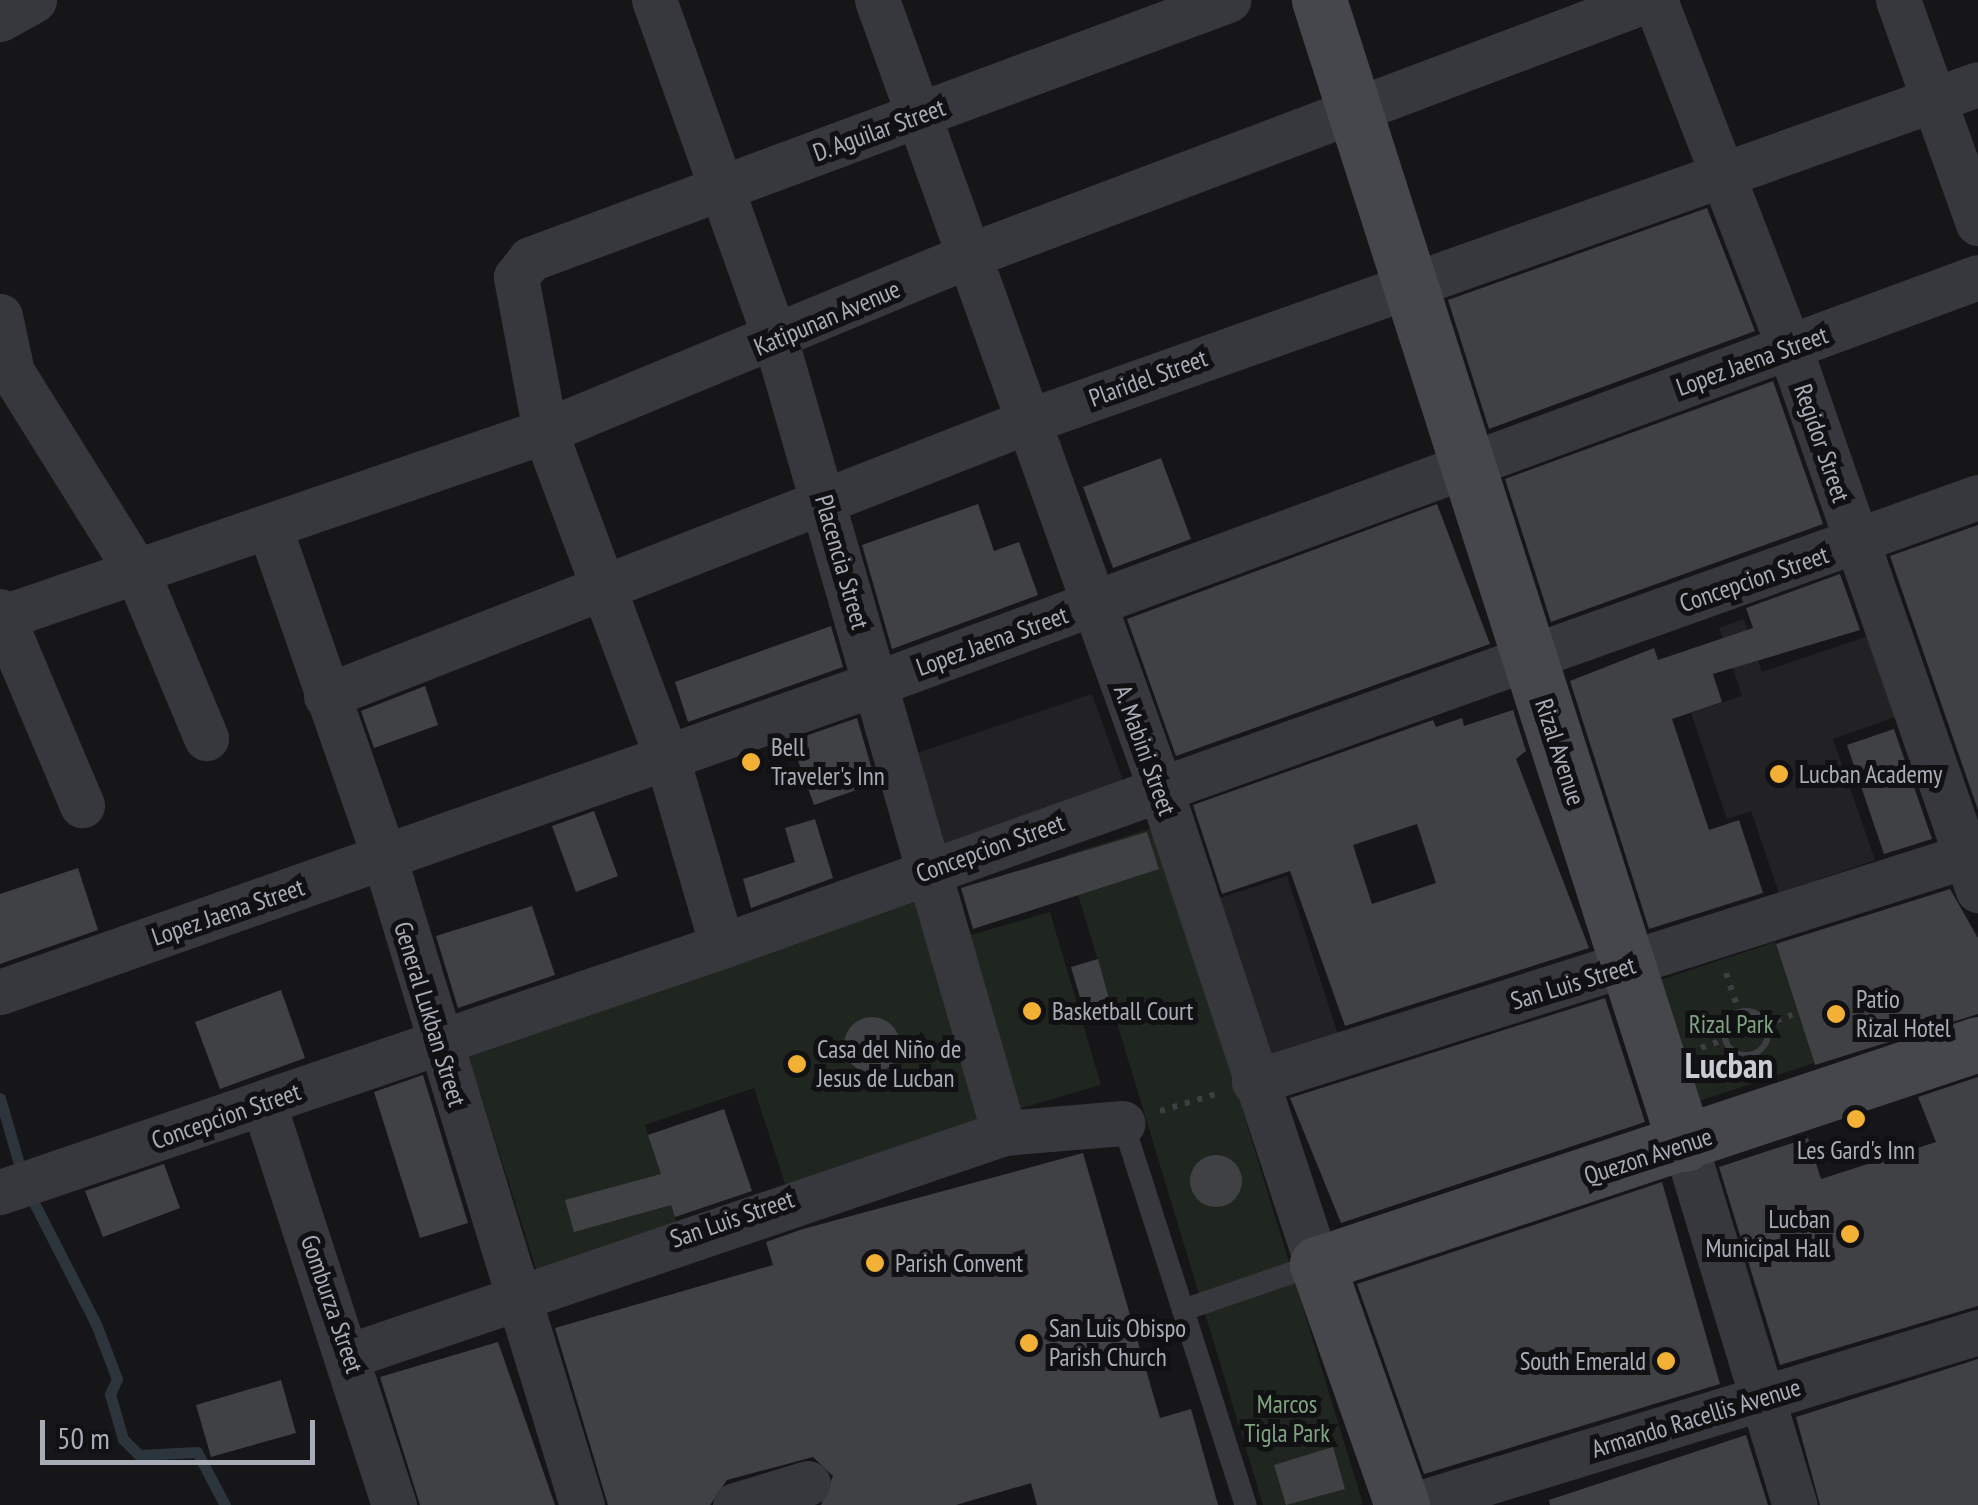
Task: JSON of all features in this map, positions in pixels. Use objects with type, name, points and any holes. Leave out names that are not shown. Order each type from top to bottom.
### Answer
[{"type":"main road","name":"Rizal Avenue","points":[[1319,0],[1685,1144]]},
{"type":"main road","name":"Quezon Avenue","points":[[1318,1264],[1978,1044]]},
{"type":"main road","name":"A. Mabini Street","points":[[1318,1264],[1402,1505]]},
{"type":"street","points":[[0,19],[34,0]]},
{"type":"street","name":"Placencia Street","points":[[654,0],[716,190],[776,341],[827,506],[1004,1133]]},
{"type":"street","name":"A. Mabini Street","points":[[876,0],[1023,424],[1160,788],[1254,1082],[1318,1264]]},
{"type":"street","name":"D. Aguilar Street","points":[[546,431],[518,305],[516,277],[530,259],[1228,0]]},
{"type":"street","name":"Katipunan Avenue","points":[[1,615],[546,431],[776,341],[966,257],[1647,0]]},
{"type":"street","name":"Regidor Street","points":[[1655,0],[1790,349],[1974,866]]},
{"type":"street","points":[[1898,0],[1978,224]]},
{"type":"street","name":"Plaridel Street","points":[[326,696],[827,506],[1023,424],[1410,283],[1978,84]]},
{"type":"street","name":"Lopez Jaena Street","points":[[0,992],[384,860],[877,683],[1467,461],[1790,349],[1978,277]]},
{"type":"street","points":[[0,316],[12,372],[137,572],[206,738]]},
{"type":"street","points":[[546,431],[667,758],[722,946]]},
{"type":"street","name":"Concepcion Street","points":[[0,1192],[722,946],[1529,655],[1857,544],[1978,497]]},
{"type":"street","name":"General Lukban Street","points":[[269,526],[384,860],[435,1042],[518,1291],[582,1505]]},
{"type":"street","points":[[1,615],[82,804]]},
{"type":"street","name":"San Luis Street","points":[[1254,1082],[1628,966],[1974,866]]},
{"type":"street","name":"Gomburza Street","points":[[264,1105],[351,1355],[394,1505]]},
{"type":"street","name":"San Luis Street","points":[[351,1355],[518,1291],[1004,1133],[1123,1123]]},
{"type":"street","name":"Rizal Avenue","points":[[1685,1144],[1794,1505]]},
{"type":"street","name":"Armando Racellis Avenue","points":[[1413,1505],[1978,1332]]},
{"type":"street","points":[[736,1505],[808,1483]]},
{"type":"lane","points":[[1123,1123],[1246,1505]]},
{"type":"lane","points":[[1183,1310],[1318,1264]]},
{"type":"path","points":[[1721,960],[1740,1015]]},
{"type":"path","points":[[1758,1009],[1764,1025],[1771,1045],[1735,1058],[1722,1021],[1758,1009]]},
{"type":"path","points":[[1764,1025],[1792,1016]]},
{"type":"path","points":[[1166,1110],[1254,1082]]},
{"type":"shaded area","name":"Lucban Academy","points":[[1744,619],[1762,672],[1871,635],[1898,716],[1833,739],[1875,860],[1779,893],[1751,811],[1727,819],[1691,713],[1742,696],[1719,628]]},
{"type":"shaded area","points":[[1092,694],[1126,789],[943,853],[911,755]]},
{"type":"shaded area","points":[[1287,876],[1341,1044],[1268,1068],[1214,900]]},
{"type":"green space","name":"Marcos Tigla Park","points":[[1156,827],[1363,1504],[1263,1505],[1066,855]]},
{"type":"green space","points":[[923,888],[991,1128],[788,1193],[754,1088],[645,1125],[679,1230],[538,1275],[465,1045]]},
{"type":"green space","name":"Basketball Court","points":[[1050,912],[1101,1085],[1015,1110],[964,937]]},
{"type":"green space","name":"Rizal Park","points":[[1775,942],[1814,1063],[1687,1105],[1648,984]]},
{"type":"building","points":[[1707,208],[1755,331],[1489,429],[1448,300]]},
{"type":"building","points":[[1773,381],[1823,524],[1551,622],[1505,479]]},
{"type":"building","points":[[1161,458],[1191,539],[1113,568],[1083,487]]},
{"type":"building","points":[[978,504],[994,551],[1019,542],[1038,595],[892,649],[862,545]]},
{"type":"building","points":[[1437,504],[1490,644],[1176,756],[1127,619]]},
{"type":"building","points":[[1978,525],[1978,810],[1890,556]]},
{"type":"building","points":[[1840,574],[1860,630],[1713,674],[1722,702],[1672,719],[1709,830],[1739,820],[1763,893],[1649,929],[1570,681],[1654,648],[1658,660],[1753,628],[1746,608]]},
{"type":"building","points":[[831,626],[843,667],[688,722],[675,682]]},
{"type":"building","points":[[425,686],[438,725],[374,748],[361,711]]},
{"type":"building","points":[[1513,710],[1526,751],[1516,759],[1589,948],[1345,1026],[1290,871],[1222,894],[1193,805],[1433,720],[1436,727],[1462,718],[1464,726]],"holes":[[[1417,824],[1436,883],[1372,904],[1353,845]]]},
{"type":"building","points":[[857,718],[876,783],[814,805],[791,741]]},
{"type":"building","points":[[1894,729],[1932,839],[1884,854],[1847,745]]},
{"type":"building","points":[[594,811],[618,876],[576,892],[552,826]]},
{"type":"building","points":[[815,819],[833,878],[751,908],[743,879],[795,862],[785,828]]},
{"type":"building","points":[[1147,832],[1159,869],[973,929],[961,888]]},
{"type":"building","points":[[78,868],[98,930],[0,964],[0,894]]},
{"type":"building","points":[[1950,889],[1978,938],[1978,1014],[1815,1065],[1776,944]]},
{"type":"building","points":[[532,906],[555,975],[458,1008],[436,936]]},
{"type":"building","points":[[1098,959],[1110,1002],[1084,1011],[1071,967]]},
{"type":"building","points":[[281,990],[305,1058],[220,1089],[195,1022]]},
{"type":"building","points":[[1605,998],[1645,1122],[1341,1223],[1290,1098]]},
{"type":"building","points":[[872,1017],[892,1025],[900,1045],[892,1065],[872,1073],[852,1065],[844,1045],[852,1025]]},
{"type":"building","points":[[423,1075],[468,1223],[420,1238],[374,1092]]},
{"type":"building","name":"Lucban Municipal Hall","points":[[1978,1077],[1978,1306],[1780,1365],[1719,1167],[1808,1138],[1821,1179],[1936,1142],[1918,1097]]},
{"type":"building","points":[[724,1109],[752,1191],[675,1217],[671,1205],[574,1232],[565,1200],[661,1174],[648,1135]]},
{"type":"building","points":[[1083,1153],[1160,1418],[1191,1409],[1218,1505],[1037,1505],[1031,1483],[956,1505],[821,1505],[833,1476],[813,1457],[727,1480],[710,1505],[608,1505],[555,1328],[773,1265],[766,1242],[803,1229]]},
{"type":"building","points":[[1216,1155],[1235,1162],[1242,1181],[1235,1200],[1216,1207],[1197,1200],[1190,1181],[1197,1162]]},
{"type":"building","points":[[164,1164],[180,1208],[103,1237],[85,1191]]},
{"type":"building","points":[[1662,1182],[1720,1384],[1424,1474],[1357,1284]]},
{"type":"building","points":[[498,1342],[555,1505],[420,1505],[380,1377]]},
{"type":"building","points":[[1978,1359],[1978,1505],[1820,1505],[1796,1417]]},
{"type":"building","points":[[281,1380],[296,1433],[211,1457],[196,1405]]},
{"type":"building","points":[[1746,1435],[1768,1505],[1550,1505],[1549,1500]]},
{"type":"building","points":[[1333,1447],[1345,1489],[1286,1505],[1274,1465]]},
{"type":"waterway","points":[[0,1098],[22,1174]]},
{"type":"waterway","points":[[28,1191],[96,1324],[117,1379],[110,1394],[123,1439],[139,1455],[197,1452],[225,1505]]},
{"type":"place","name":"Bell Traveler's Inn","points":[[751,762]]},
{"type":"place","name":"Lucban Academy","points":[[1779,774]]},
{"type":"place","name":"Basketball Court","points":[[1032,1011]]},
{"type":"place","name":"Patio Rizal Hotel","points":[[1836,1014]]},
{"type":"place","name":"Casa del Niño de Jesus de Lucban","points":[[797,1064]]},
{"type":"place","name":"Les Gard's Inn","points":[[1856,1119]]},
{"type":"place","name":"Lucban Municipal Hall","points":[[1850,1234]]},
{"type":"place","name":"Parish Convent","points":[[875,1263]]},
{"type":"place","name":"San Luis Obispo Parish Church","points":[[1029,1343]]},
{"type":"place","name":"South Emerald","points":[[1666,1361]]},
{"type":"district","name":"Lucban","points":[[1729,1065]]}]
